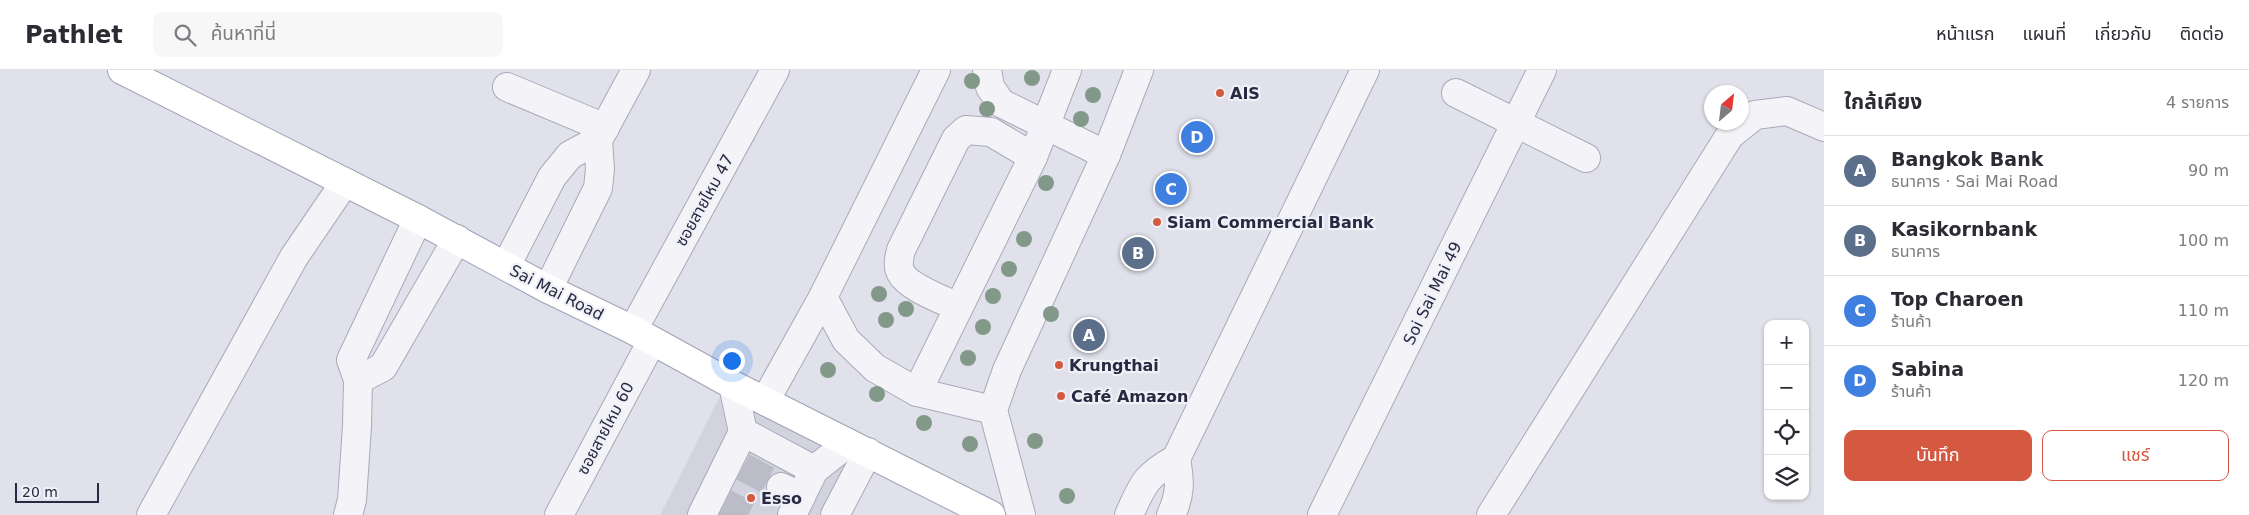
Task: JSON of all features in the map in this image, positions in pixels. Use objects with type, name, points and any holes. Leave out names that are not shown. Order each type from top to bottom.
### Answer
[{"type":"main road","name":"Sai Mai Road","points":[[122,70],[418,219],[733,385],[991,515]]},
{"type":"street","points":[[548,289],[598,188],[602,134],[636,70]]},
{"type":"street","name":"ซอยสายไหม 47","points":[[642,336],[775,70]]},
{"type":"street","points":[[765,401],[822,297],[936,70]]},
{"type":"street","points":[[988,70],[990,88],[1001,103],[1106,155]]},
{"type":"street","points":[[917,392],[1033,157],[1067,70]]},
{"type":"street","points":[[1021,515],[993,410],[1006,370],[1106,155],[1139,70]]},
{"type":"street","points":[[1129,515],[1144,482],[1157,470],[1176,459],[1365,70]]},
{"type":"street","name":"Soi Sai Mai 49","points":[[1322,515],[1542,70]]},
{"type":"street","points":[[508,87],[602,134]]},
{"type":"street","points":[[1456,93],[1515,125],[1586,158]]},
{"type":"street","points":[[1492,515],[1730,135],[1755,115],[1788,111],[1824,127]]},
{"type":"street","points":[[958,307],[911,284],[901,273],[898,261],[901,250],[956,139],[966,130],[991,132],[1033,157]]},
{"type":"street","points":[[506,266],[552,177],[570,155],[602,134]]},
{"type":"street","points":[[151,515],[294,258],[345,182]]},
{"type":"street","points":[[348,515],[352,500],[358,380],[351,360],[418,219]]},
{"type":"street","points":[[358,380],[383,367],[457,239]]},
{"type":"street","points":[[822,297],[846,340],[875,368],[917,392],[993,410]]},
{"type":"street","name":"ซอยสายไหม 60","points":[[559,515],[642,336]]},
{"type":"street","points":[[713,504],[736,463],[743,432],[733,385]]},
{"type":"street","points":[[743,432],[814,470]]},
{"type":"street","points":[[791,500],[814,470],[858,448]]},
{"type":"street","points":[[835,515],[858,448]]},
{"type":"street","points":[[1171,515],[1178,500],[1181,485],[1176,459]]},
{"type":"shaded area","points":[[729,379],[868,452],[838,515],[660,515]]},
{"type":"tunnel","points":[[743,467],[781,487]]},
{"type":"tunnel","points":[[725,503],[748,515]]},
{"type":"place","name":"AIS","points":[[1220,93]]},
{"type":"place","name":"Sabina","points":[[1197,137]]},
{"type":"place","name":"Top Charoen","points":[[1171,189]]},
{"type":"place","name":"Siam Commercial Bank","points":[[1157,222]]},
{"type":"place","name":"Kasikornbank","points":[[1138,253]]},
{"type":"place","name":"Bangkok Bank","points":[[1089,335]]},
{"type":"place","name":"Krungthai","points":[[1059,365]]},
{"type":"place","name":"Café Amazon","points":[[1061,396]]},
{"type":"place","name":"Esso","points":[[751,498]]}]
